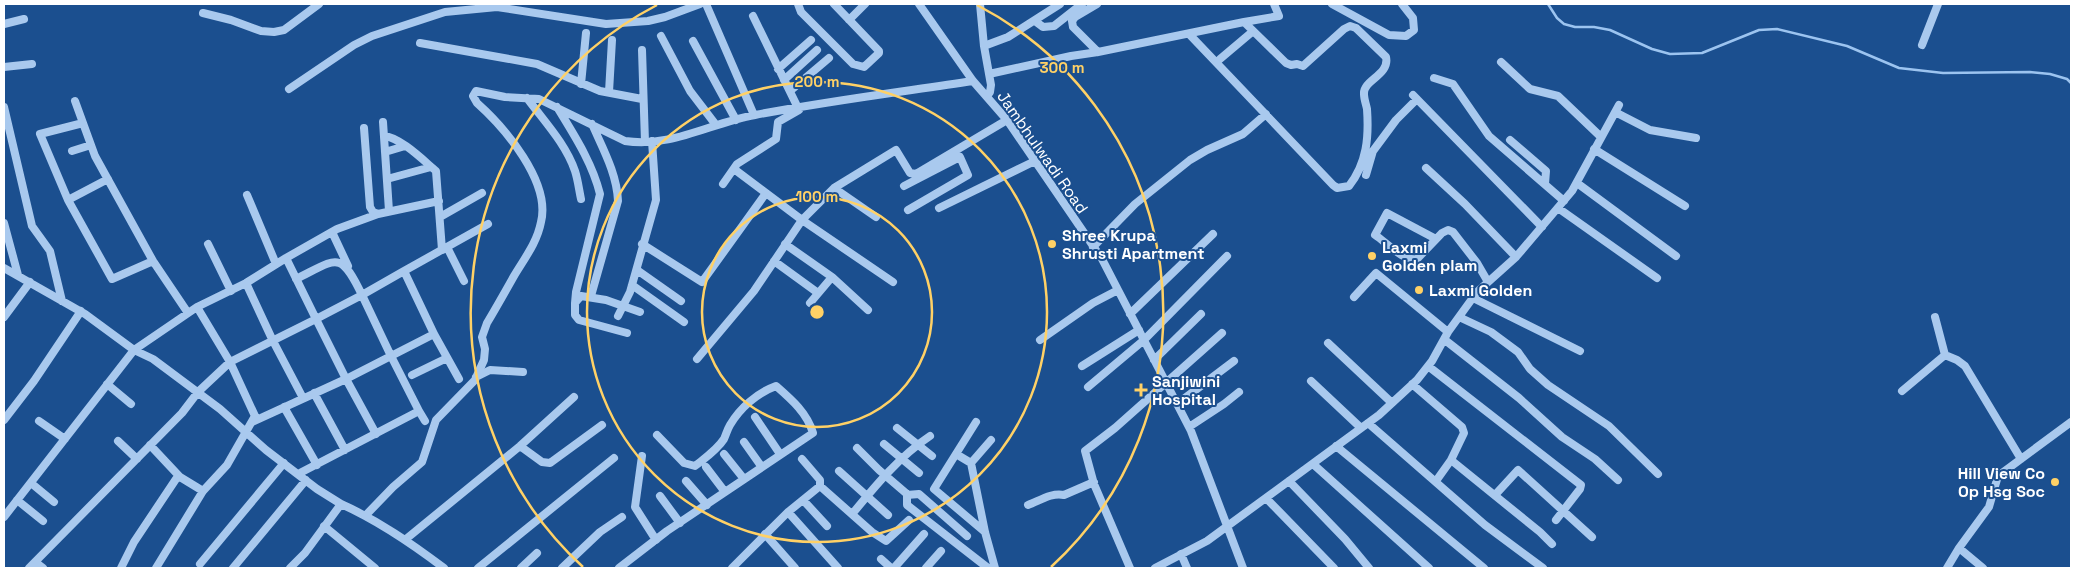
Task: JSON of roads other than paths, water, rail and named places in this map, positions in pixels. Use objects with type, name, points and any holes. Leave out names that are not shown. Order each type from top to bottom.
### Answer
[{"type":"street","points":[[203,13],[232,20],[261,31],[274,32],[284,30],[320,4]]},
{"type":"street","points":[[289,89],[354,45],[390,30],[445,12],[514,6],[606,24],[648,21],[700,4]]},
{"type":"street","points":[[706,4],[754,115]]},
{"type":"street","points":[[798,4],[801,12],[853,64],[864,67],[879,51],[834,4]]},
{"type":"street","points":[[849,20],[865,4]]},
{"type":"street","name":"Jambhulwadi Road","points":[[919,4],[973,81],[1007,120],[1102,259],[1189,428],[1243,568]]},
{"type":"street","points":[[980,4],[991,88],[987,96]]},
{"type":"street","points":[[984,46],[1008,37],[1060,4]]},
{"type":"street","points":[[1035,21],[1043,27],[1054,26],[1082,4]]},
{"type":"street","points":[[1097,4],[1075,17],[1072,21],[1073,27],[1098,52]]},
{"type":"street","points":[[989,74],[1071,56],[1279,16],[1274,4]]},
{"type":"street","points":[[1332,4],[1389,35],[1406,36],[1414,30],[1414,18],[1402,4]]},
{"type":"street","points":[[1922,45],[1938,4]]},
{"type":"street","points":[[723,184],[738,164],[776,139],[778,122],[799,111],[753,16]]},
{"type":"street","points":[[4,24],[24,19]]},
{"type":"street","points":[[1189,34],[1333,185],[1338,188],[1349,186],[1363,165],[1367,132],[1365,88],[1385,68],[1386,57],[1356,28],[1350,26],[1344,29],[1304,66],[1291,65],[1286,63],[1252,32],[1244,22]]},
{"type":"street","points":[[1220,59],[1252,32]]},
{"type":"street","points":[[581,84],[586,33]]},
{"type":"street","points":[[661,36],[690,91],[716,125]]},
{"type":"street","points":[[609,92],[612,40]]},
{"type":"street","points":[[778,69],[811,40]]},
{"type":"street","points":[[693,41],[736,120]]},
{"type":"street","points":[[420,44],[537,64],[581,84],[642,99]]},
{"type":"street","points":[[618,316],[637,270],[642,244],[656,200],[642,99],[642,50]]},
{"type":"street","points":[[784,80],[817,50]]},
{"type":"street","points":[[790,91],[828,58]]},
{"type":"street","points":[[1501,62],[1530,89],[1558,96],[1601,137]]},
{"type":"street","points":[[4,68],[32,64]]},
{"type":"street","points":[[1434,78],[1453,84],[1489,136],[1564,201]]},
{"type":"street","points":[[366,515],[393,487],[422,462],[436,420],[476,377],[484,360],[482,337],[487,323],[535,241],[542,220],[541,197],[534,173],[518,149],[477,103],[474,96],[476,91],[539,99],[625,141],[648,142],[670,141],[716,125],[754,115],[973,81]]},
{"type":"street","points":[[1366,175],[1373,151],[1415,97],[1542,227]]},
{"type":"street","points":[[527,98],[558,139],[571,162],[576,172],[581,199]]},
{"type":"street","points":[[75,100],[91,145],[108,179],[154,261],[188,313]]},
{"type":"street","points":[[4,107],[32,226],[50,251],[62,301]]},
{"type":"street","points":[[557,108],[580,145],[597,182],[600,194],[576,292],[575,315],[579,320],[627,333]]},
{"type":"street","points":[[1155,568],[1207,541],[1368,423],[1412,384],[1428,366],[1472,298],[1516,257],[1564,201],[1577,182],[1617,108],[1650,130],[1696,138]]},
{"type":"street","points":[[1093,247],[1135,204],[1190,160],[1243,134],[1266,114]]},
{"type":"street","points":[[904,186],[959,153],[1007,120]]},
{"type":"street","points":[[83,122],[40,134],[68,200],[112,279],[154,261]]},
{"type":"street","points":[[383,122],[389,211]]},
{"type":"street","points":[[591,296],[618,201],[618,190],[611,166],[592,124]]},
{"type":"street","points":[[364,128],[370,207],[373,212],[378,214]]},
{"type":"street","points":[[384,136],[390,136],[405,146],[436,171],[444,248],[464,281]]},
{"type":"street","points":[[1510,140],[1546,171],[1545,184]]},
{"type":"street","points":[[72,151],[91,145]]},
{"type":"street","points":[[385,152],[405,146]]},
{"type":"street","points":[[1594,149],[1685,206]]},
{"type":"street","points":[[697,359],[754,290],[802,220],[834,188],[896,150],[912,174],[959,153]]},
{"type":"street","points":[[908,210],[968,175],[959,153]]},
{"type":"street","points":[[939,208],[1035,161]]},
{"type":"street","points":[[387,179],[431,168]]},
{"type":"street","points":[[1426,168],[1465,204],[1516,257]]},
{"type":"street","points":[[734,169],[802,220],[892,282]]},
{"type":"street","points":[[68,200],[108,179]]},
{"type":"street","points":[[1577,182],[1676,256]]},
{"type":"street","points":[[834,188],[876,217]]},
{"type":"street","points":[[440,217],[482,193]]},
{"type":"street","points":[[642,244],[702,282],[766,193]]},
{"type":"street","points":[[247,196],[276,264]]},
{"type":"street","points":[[4,517],[134,350],[197,307],[246,283],[332,232],[378,214],[439,201]]},
{"type":"street","points":[[1558,208],[1658,278]]},
{"type":"street","points":[[1436,239],[1388,213],[1375,235],[1406,258],[1413,260],[1417,259],[1436,239],[1448,230],[1453,232],[1477,263],[1488,282]]},
{"type":"street","points":[[4,223],[18,275]]},
{"type":"street","points":[[43,568],[32,565],[182,413],[198,392],[230,362],[362,295],[488,224]]},
{"type":"street","points":[[332,232],[391,356],[425,422]]},
{"type":"street","points":[[1130,314],[1213,234]]},
{"type":"street","points":[[208,244],[230,291]]},
{"type":"street","points":[[785,244],[832,277],[868,310]]},
{"type":"street","points":[[1088,387],[1144,340],[1227,256]]},
{"type":"street","points":[[286,258],[346,379],[376,434]]},
{"type":"street","points":[[774,261],[818,293]]},
{"type":"street","points":[[296,279],[332,262],[342,263],[350,271]]},
{"type":"street","points":[[4,268],[81,311],[134,350],[153,359],[198,392],[306,480],[341,504],[366,515],[406,539],[444,568]]},
{"type":"street","points":[[637,270],[681,301]]},
{"type":"street","points":[[404,271],[434,334],[459,379]]},
{"type":"street","points":[[1354,297],[1376,273],[1562,437],[1595,459],[1618,480]]},
{"type":"street","points":[[810,303],[832,277]]},
{"type":"street","points":[[4,317],[30,282]]},
{"type":"street","points":[[246,283],[272,341],[303,398]]},
{"type":"street","points":[[632,285],[684,322]]},
{"type":"street","points":[[1040,340],[1093,303],[1118,290]]},
{"type":"street","points":[[575,303],[581,296],[591,296],[640,312]]},
{"type":"street","points":[[1472,298],[1580,350]]},
{"type":"street","points":[[156,568],[203,491],[227,466],[255,416],[230,362],[197,307]]},
{"type":"street","points":[[4,420],[34,381],[81,311]]},
{"type":"street","points":[[1154,360],[1201,314]]},
{"type":"street","points":[[1459,317],[1492,332],[1518,352],[1530,369],[1548,385],[1609,426],[1658,474]]},
{"type":"street","points":[[1935,317],[1945,356]]},
{"type":"street","points":[[1082,366],[1139,330]]},
{"type":"street","points":[[1129,568],[1094,482],[1084,451],[1115,428],[1222,333]]},
{"type":"street","points":[[252,422],[346,379],[434,334]]},
{"type":"street","points":[[1328,344],[1392,403]]},
{"type":"street","points":[[1902,390],[1945,356]]},
{"type":"street","points":[[1945,356],[1956,360],[1964,366],[2021,459]]},
{"type":"street","points":[[412,375],[447,358]]},
{"type":"street","points":[[1177,404],[1234,361]]},
{"type":"street","points":[[1428,366],[1581,484],[1556,520]]},
{"type":"street","points":[[476,377],[490,370],[522,372]]},
{"type":"street","points":[[1312,381],[1361,428]]},
{"type":"street","points":[[107,384],[131,404]]},
{"type":"street","points":[[1412,384],[1462,426],[1464,433],[1451,460],[1436,481]]},
{"type":"street","points":[[620,568],[656,540],[761,466],[812,433],[808,419],[776,386],[765,390],[747,403],[730,425],[723,440],[713,452],[696,466],[684,463],[657,434]]},
{"type":"street","points":[[1189,428],[1239,392]]},
{"type":"street","points":[[314,393],[345,450]]},
{"type":"street","points":[[406,539],[520,446],[574,398]]},
{"type":"street","points":[[284,407],[316,465]]},
{"type":"street","points":[[298,474],[419,411]]},
{"type":"street","points":[[754,417],[780,454]]},
{"type":"street","points":[[39,420],[65,439]]},
{"type":"street","points":[[976,422],[934,489],[985,532]]},
{"type":"street","points":[[1947,568],[1989,507],[1998,476],[2071,422]]},
{"type":"street","points":[[1368,423],[1485,525],[1542,568]]},
{"type":"street","points":[[520,446],[542,462],[550,463],[602,425]]},
{"type":"street","points":[[897,428],[932,456]]},
{"type":"street","points":[[853,513],[885,475],[917,445],[930,436]]},
{"type":"street","points":[[971,463],[991,440]]},
{"type":"street","points":[[118,441],[137,459]]},
{"type":"street","points":[[744,442],[761,466]]},
{"type":"street","points":[[884,444],[919,473]]},
{"type":"street","points":[[150,445],[180,477],[203,491]]},
{"type":"street","points":[[1336,446],[1484,568]]},
{"type":"street","points":[[857,448],[907,495],[908,505],[988,568]]},
{"type":"street","points":[[724,454],[744,479]]},
{"type":"street","points":[[956,454],[971,463],[985,532],[996,568]]},
{"type":"street","points":[[642,456],[635,507],[656,540]]},
{"type":"street","points":[[478,568],[614,458]]},
{"type":"street","points":[[802,459],[820,480],[820,486]]},
{"type":"street","points":[[1451,460],[1552,544]]},
{"type":"street","points":[[200,564],[284,464]]},
{"type":"street","points":[[1313,464],[1430,568]]},
{"type":"street","points":[[706,467],[725,492]]},
{"type":"street","points":[[1495,496],[1518,470],[1592,538]]},
{"type":"street","points":[[839,471],[868,495],[888,515]]},
{"type":"street","points":[[121,568],[145,524],[176,479],[180,477]]},
{"type":"street","points":[[233,568],[306,480]]},
{"type":"street","points":[[686,481],[707,505]]},
{"type":"street","points":[[1289,481],[1344,538],[1369,568]]},
{"type":"street","points":[[1028,505],[1049,496],[1064,495],[1094,482]]},
{"type":"street","points":[[31,483],[54,502]]},
{"type":"street","points":[[733,568],[788,512],[820,486]]},
{"type":"street","points":[[820,486],[853,513],[872,532],[886,541],[909,520]]},
{"type":"street","points":[[907,495],[919,494],[967,536]]},
{"type":"street","points":[[660,496],[680,523]]},
{"type":"street","points":[[1266,498],[1334,568]]},
{"type":"street","points":[[17,500],[43,522]]},
{"type":"street","points":[[803,500],[827,526]]},
{"type":"street","points":[[290,568],[305,553],[341,504]]},
{"type":"street","points":[[788,512],[838,568]]},
{"type":"street","points":[[562,568],[600,532],[622,516]]},
{"type":"street","points":[[324,526],[375,568]]},
{"type":"street","points":[[765,534],[795,568]]},
{"type":"street","points":[[881,559],[893,568],[924,534]]},
{"type":"street","points":[[1959,548],[1983,568]]},
{"type":"street","points":[[926,568],[941,551]]},
{"type":"street","points":[[521,568],[537,554]]},
{"type":"street","points":[[1181,554],[1188,568]]},
{"type":"street","points":[[628,562],[634,568]]},
{"type":"waterway","points":[[1548,4],[1557,18],[1564,24],[1575,27],[1594,27],[1610,30],[1652,49],[1670,54],[1702,53],[1759,30],[1777,29],[1847,46],[1899,68],[1943,73],[2030,72],[2050,74],[2067,79],[2071,83]]},
{"type":"place","name":"Shree Krupa Shrusti Apartment","points":[[1052,244]]},
{"type":"place","name":"Laxmi Golden plam","points":[[1372,256]]},
{"type":"place","name":"Laxmi Golden","points":[[1419,290]]},
{"type":"place","name":"Sanjiwini Hospital","points":[[1141,390]]},
{"type":"place","name":"Hill View Co Op Hsg Soc","points":[[2055,482]]}]
